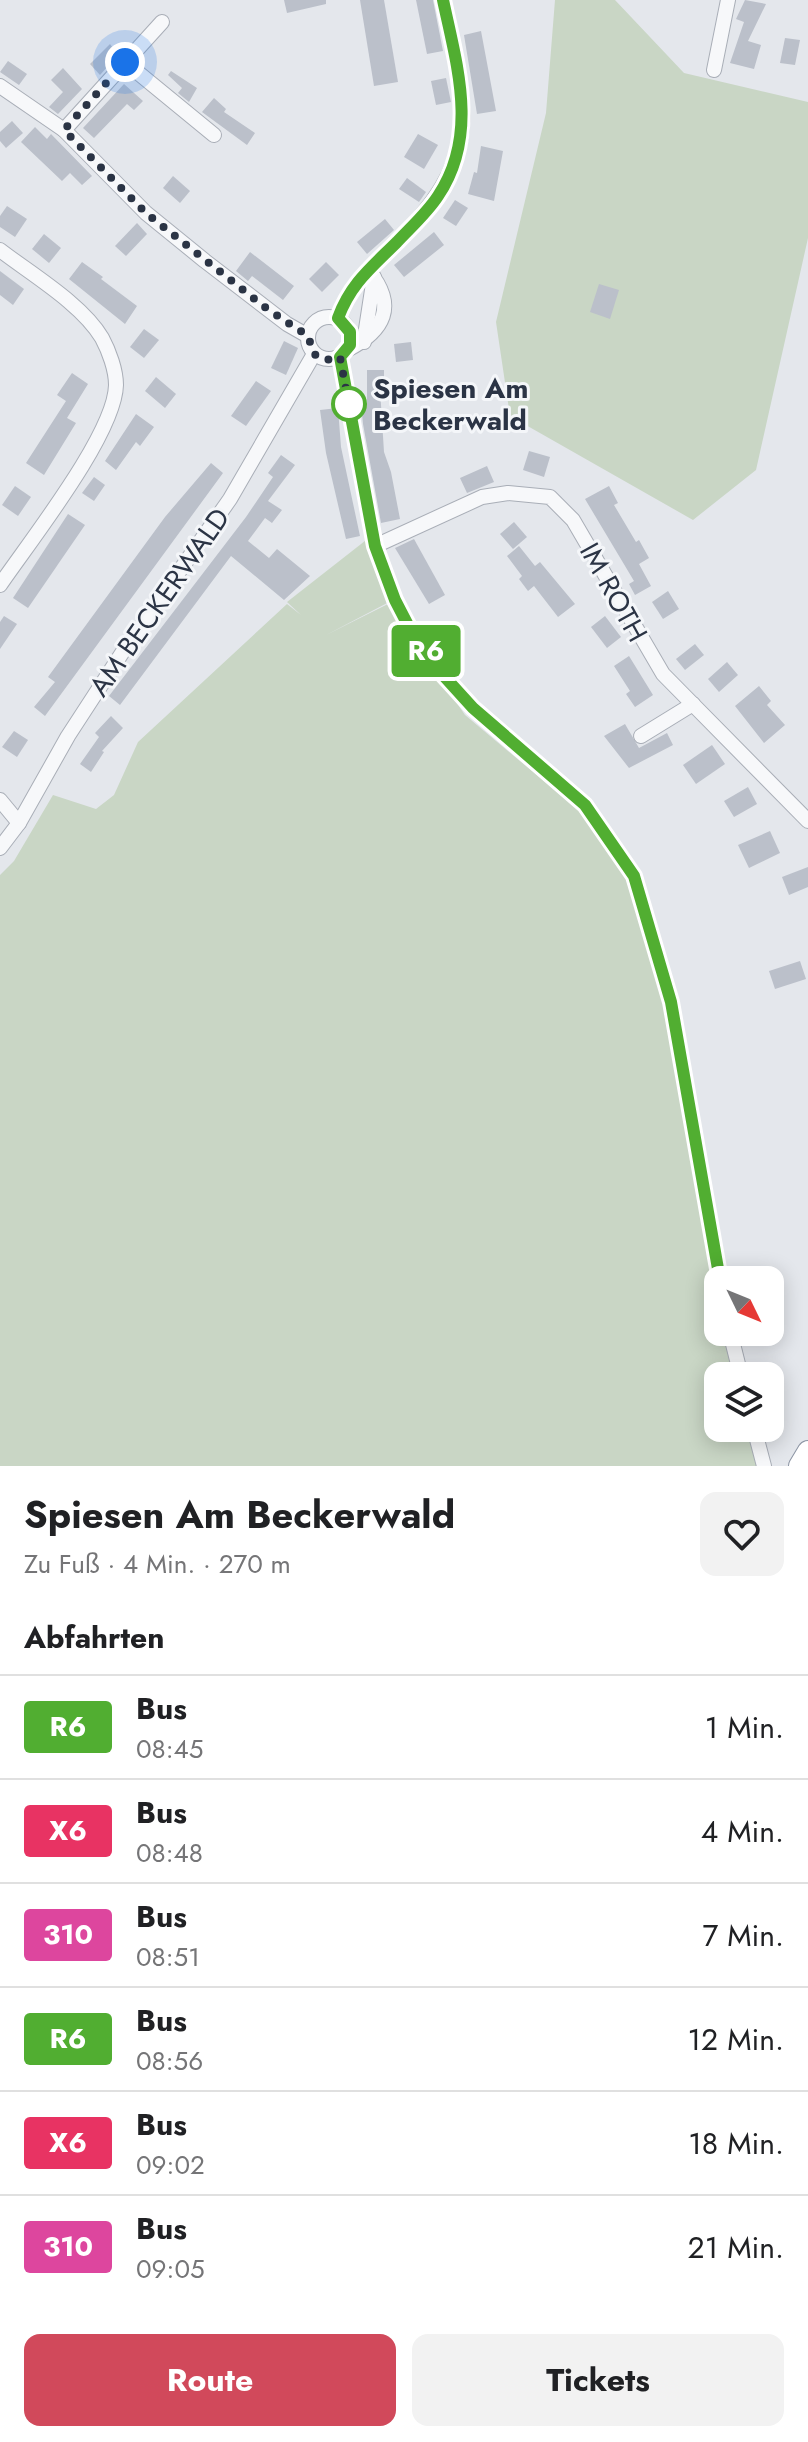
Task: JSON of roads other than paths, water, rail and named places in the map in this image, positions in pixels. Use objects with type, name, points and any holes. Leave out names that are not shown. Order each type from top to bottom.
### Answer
[{"type":"street","points":[[338,318],[347,292],[371,274],[428,210],[455,161],[464,130],[462,100],[443,0]]},
{"type":"street","points":[[714,70],[728,0]]},
{"type":"street","points":[[64,130],[162,22]]},
{"type":"street","points":[[125,62],[214,135]]},
{"type":"street","points":[[0,86],[64,130],[146,213],[275,315],[308,336],[314,354],[326,360],[344,354],[364,342],[380,327],[384,308],[381,287],[371,274]]},
{"type":"street","points":[[0,250],[85,317],[101,337],[110,356],[116,384],[110,416],[97,442],[0,585]]},
{"type":"street","points":[[308,336],[318,320],[338,318]]},
{"type":"street","points":[[338,318],[350,332],[344,354],[375,546],[395,600],[410,629],[443,675],[473,708],[585,805],[634,876],[671,1002],[718,1266]]},
{"type":"street","name":"AM BECKERWALD","points":[[0,848],[19,823],[91,700],[230,499],[314,354]]},
{"type":"street","name":"IM ROTH","points":[[375,546],[482,497],[508,493],[537,493],[550,497],[573,520],[651,659],[808,821]]},
{"type":"street","points":[[641,736],[693,704]]},
{"type":"street","points":[[0,800],[19,823]]},
{"type":"street","points":[[758,1442],[764,1466]]},
{"type":"place","name":"Spiesen Am Beckerwald","points":[[349,404]]}]
